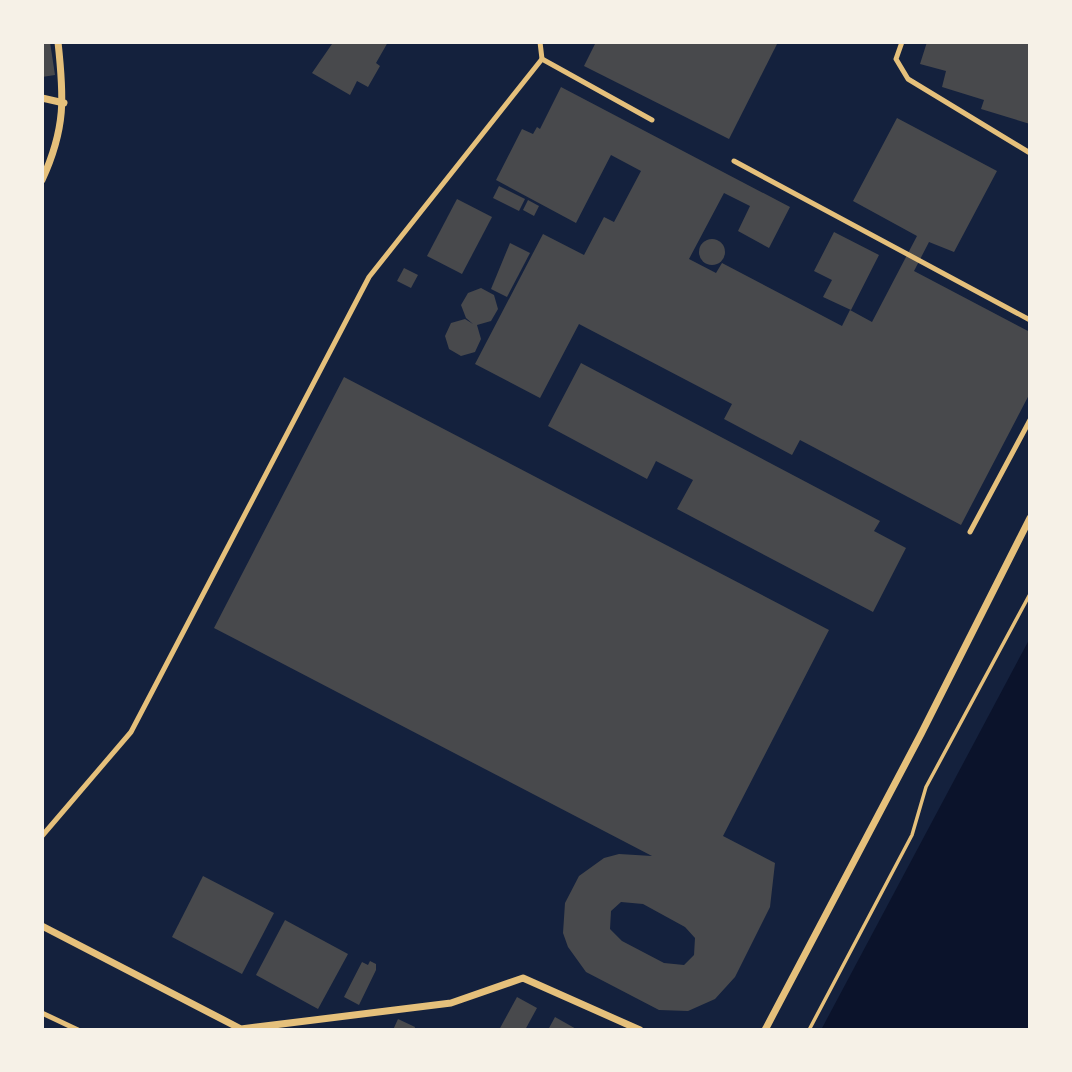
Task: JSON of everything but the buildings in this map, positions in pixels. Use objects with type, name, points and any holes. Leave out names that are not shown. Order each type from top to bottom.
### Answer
[{"type":"street","points":[[42,180],[55,153],[64,103],[58,42]]},
{"type":"street","points":[[42,98],[64,103]]},
{"type":"street","points":[[765,1030],[921,734],[1030,518]]},
{"type":"street","points":[[42,926],[241,1029],[451,1003],[523,978],[640,1030]]},
{"type":"lane","points":[[42,836],[131,732],[369,277],[542,59],[540,42]]},
{"type":"lane","points":[[902,42],[897,59],[908,79],[1030,153]]},
{"type":"lane","points":[[542,59],[652,120]]},
{"type":"lane","points":[[734,161],[1030,320]]},
{"type":"lane","points":[[970,532],[1030,419]]},
{"type":"lane","points":[[42,1013],[79,1030]]},
{"type":"path","points":[[809,1030],[912,835],[926,787],[1030,594]]},
{"type":"water","points":[[1030,638],[1030,1030],[821,1030]]}]
